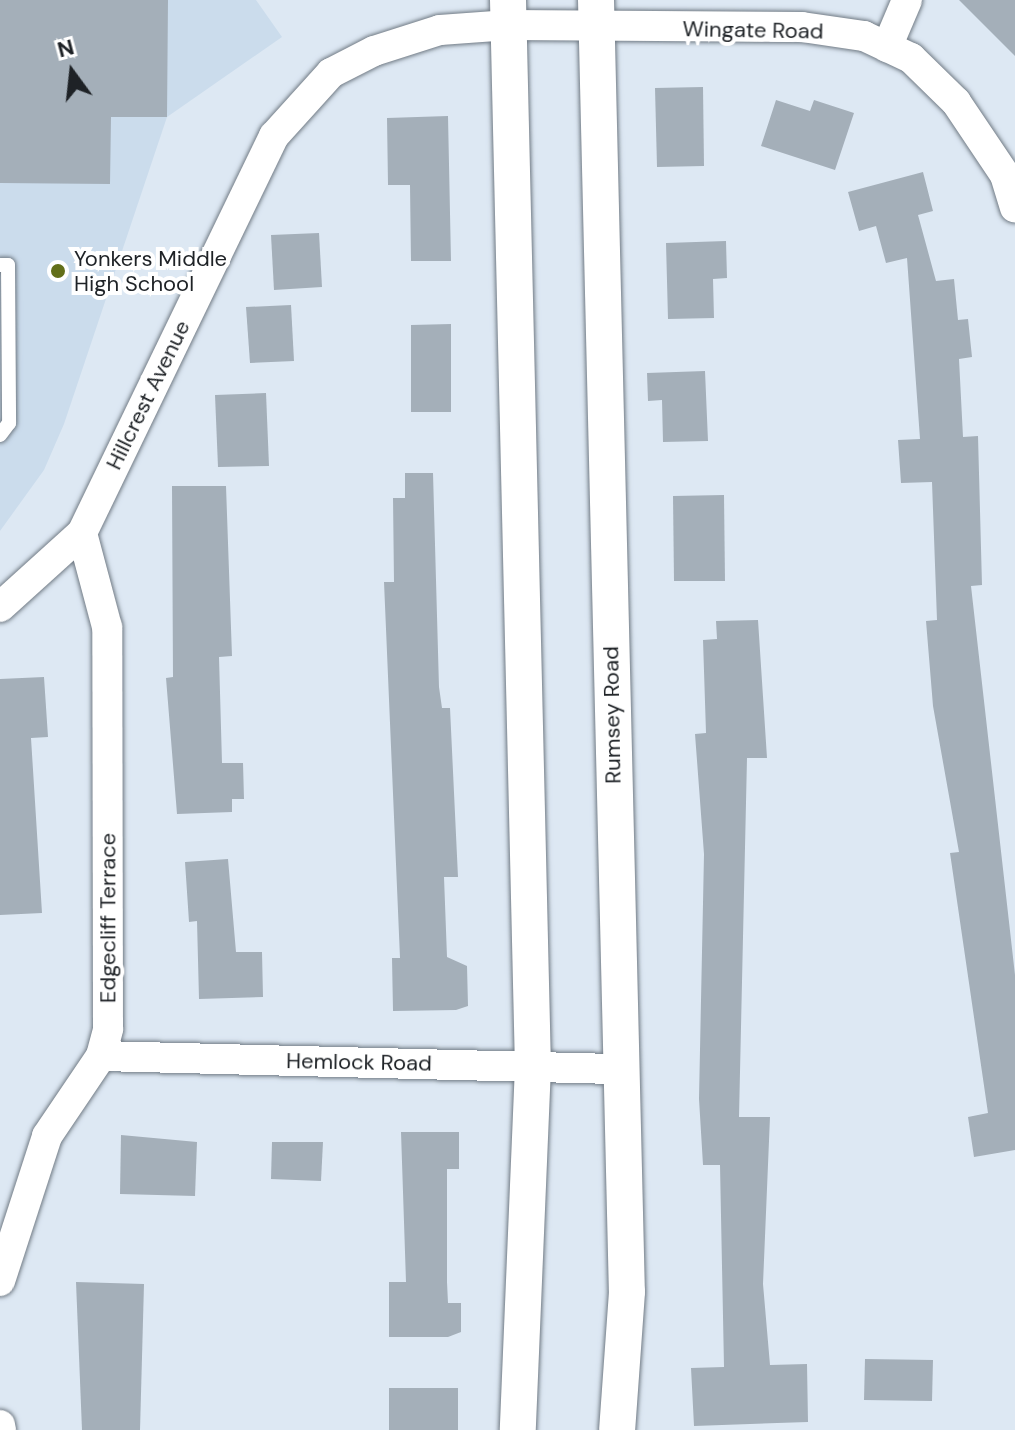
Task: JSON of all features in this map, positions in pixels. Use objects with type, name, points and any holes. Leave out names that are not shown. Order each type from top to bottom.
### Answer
[{"type":"street","points":[[887,47],[907,0]]},
{"type":"street","points":[[509,12],[533,1066],[518,1430]]},
{"type":"street","name":"Hillcrest Avenue","points":[[0,607],[82,533],[274,136],[300,103],[331,73],[374,51],[440,30],[509,12],[596,14]]},
{"type":"street","name":"Wingate Road","points":[[596,14],[802,27],[887,47],[911,58],[956,102],[1005,175],[1015,208]]},
{"type":"street","name":"Rumsey Road","points":[[596,14],[616,1069],[627,1292],[617,1430]]},
{"type":"street","name":"Edgecliff Terrace","points":[[0,1281],[47,1136],[101,1056],[108,1029],[107,627],[82,533]]},
{"type":"street","name":"Hemlock Road","points":[[101,1056],[616,1069]]},
{"type":"lane","points":[[0,265],[8,265],[9,423],[0,435]]},
{"type":"shaded area","name":"Yonkers Middle High School","points":[[0,0],[256,0],[282,37],[167,117],[64,424],[44,470],[0,531]]},
{"type":"building","points":[[0,0],[168,0],[167,117],[111,117],[110,184],[0,183]]},
{"type":"building","points":[[959,0],[1015,0],[1015,56]]},
{"type":"building","points":[[703,87],[704,166],[657,167],[655,88]]},
{"type":"building","points":[[776,100],[810,111],[814,100],[854,113],[835,170],[761,146]]},
{"type":"building","points":[[448,116],[451,261],[411,261],[410,185],[388,185],[387,118]]},
{"type":"building","points":[[923,172],[933,211],[918,215],[936,281],[954,279],[958,320],[968,319],[972,357],[959,359],[963,437],[978,436],[982,585],[971,586],[1015,975],[1015,1150],[974,1157],[968,1117],[988,1113],[950,853],[959,852],[933,706],[926,621],[937,620],[932,482],[901,483],[898,440],[920,439],[907,258],[886,263],[876,226],[859,231],[848,192]]},
{"type":"building","points":[[319,233],[322,287],[274,290],[271,235]]},
{"type":"building","points":[[726,241],[727,278],[713,279],[714,318],[668,319],[666,243]]},
{"type":"building","points":[[291,305],[294,361],[250,363],[246,307]]},
{"type":"building","points":[[451,324],[451,412],[411,412],[411,325]]},
{"type":"building","points":[[705,371],[708,441],[663,442],[662,400],[648,401],[647,373]]},
{"type":"building","points":[[266,393],[269,466],[218,467],[215,395]]},
{"type":"building","points":[[405,473],[433,473],[439,687],[442,708],[450,708],[458,877],[444,877],[447,957],[467,966],[468,1006],[456,1010],[393,1011],[392,958],[400,958],[384,582],[394,582],[393,498],[405,498]]},
{"type":"building","points":[[172,486],[226,486],[232,656],[219,657],[222,763],[243,763],[244,799],[232,799],[232,812],[177,814],[166,678],[173,677]]},
{"type":"building","points":[[724,495],[725,581],[674,581],[673,496]]},
{"type":"building","points":[[758,620],[767,758],[747,758],[739,1117],[770,1117],[763,1284],[770,1365],[807,1364],[808,1422],[694,1426],[691,1368],[724,1367],[720,1165],[703,1165],[699,1099],[704,854],[695,734],[706,733],[703,640],[717,639],[716,621]]},
{"type":"building","points":[[44,677],[48,737],[31,738],[42,913],[0,915],[0,679]]},
{"type":"building","points":[[228,859],[236,952],[262,952],[263,997],[199,999],[197,921],[189,922],[185,862]]},
{"type":"building","points":[[401,1132],[459,1132],[459,1169],[447,1169],[447,1282],[448,1303],[461,1303],[461,1332],[448,1337],[389,1337],[389,1282],[406,1282]]},
{"type":"building","points":[[121,1135],[197,1142],[195,1196],[120,1194]]},
{"type":"building","points":[[272,1142],[323,1142],[321,1181],[271,1179]]},
{"type":"building","points":[[76,1282],[144,1284],[140,1430],[82,1430]]},
{"type":"building","points":[[865,1359],[933,1360],[932,1401],[864,1400]]},
{"type":"building","points":[[389,1388],[458,1388],[458,1430],[389,1430]]},
{"type":"place","name":"Yonkers Middle High School","points":[[58,271]]}]
